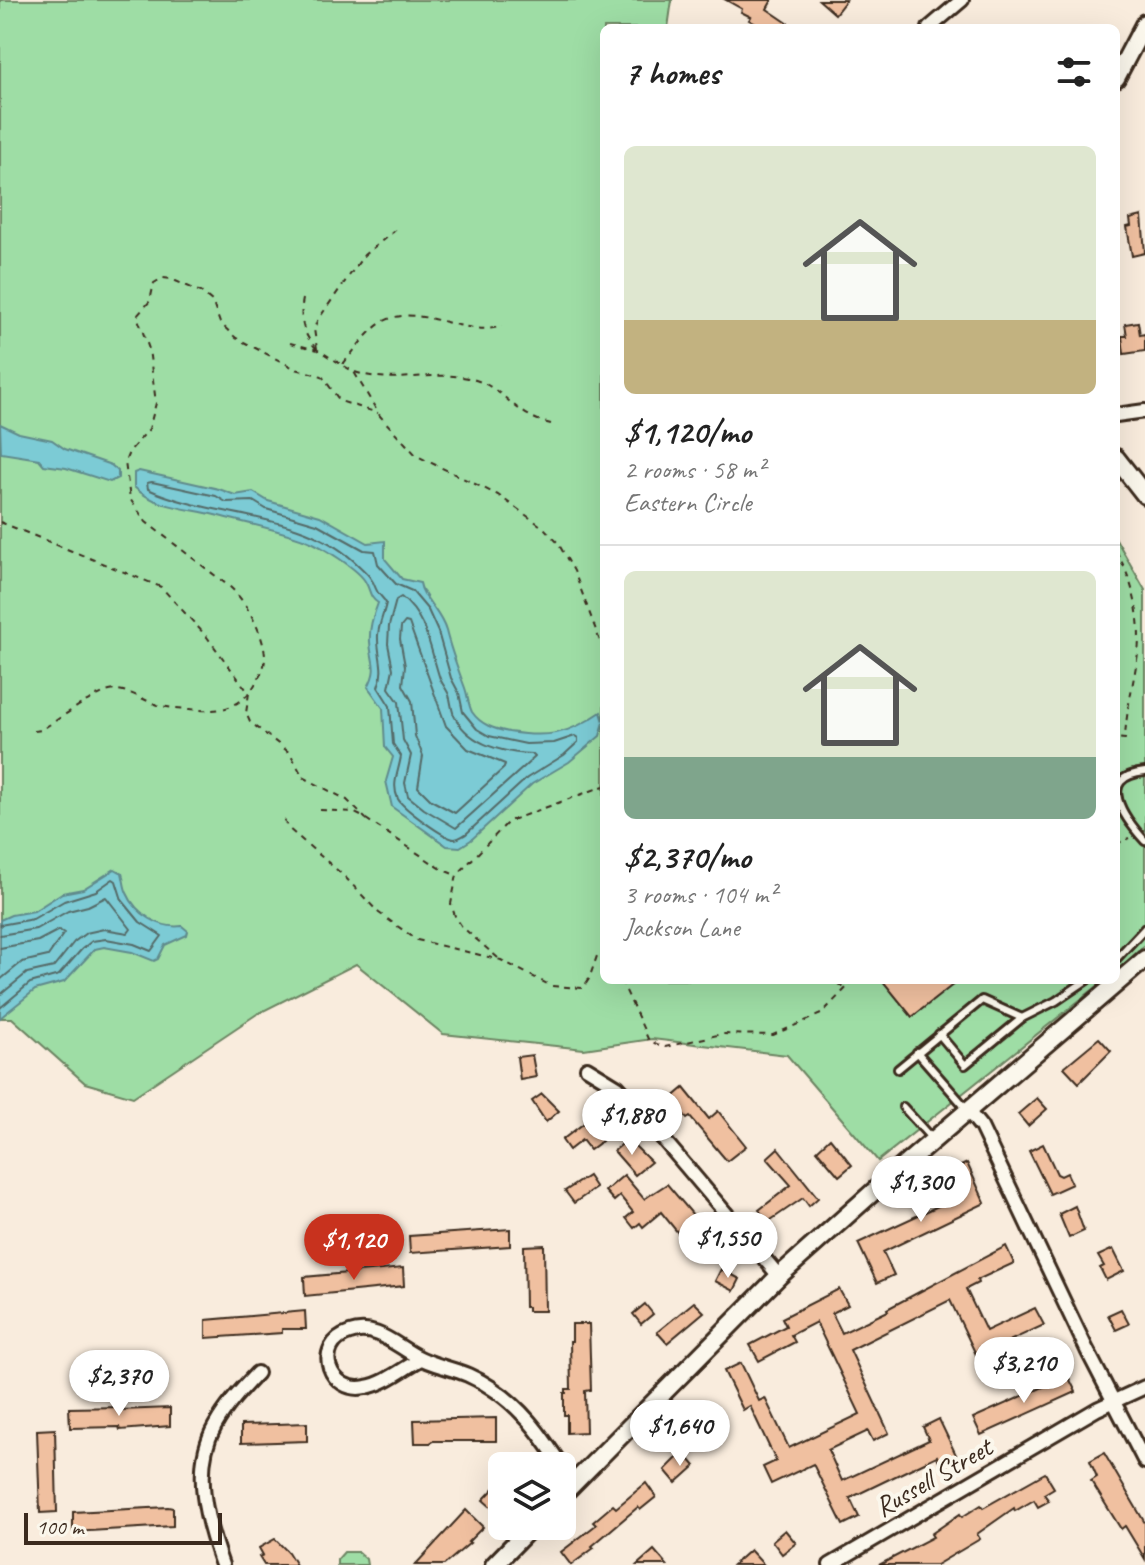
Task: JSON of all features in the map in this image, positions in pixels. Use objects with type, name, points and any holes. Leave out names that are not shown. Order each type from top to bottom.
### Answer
[{"type":"street","points":[[934,24],[962,0]]},
{"type":"street","points":[[1120,70],[1145,23]]},
{"type":"street","points":[[1120,414],[1145,411]]},
{"type":"street","points":[[1120,463],[1145,495]]},
{"type":"street","points":[[1120,980],[1145,959]]},
{"type":"street","points":[[576,1482],[779,1276],[1116,984]]},
{"type":"street","points":[[587,1068],[618,1087],[630,1100],[779,1276]]},
{"type":"street","points":[[968,1111],[981,1127],[1112,1401],[1145,1462]]},
{"type":"street","points":[[421,1359],[365,1388],[349,1386],[333,1377],[326,1359],[328,1351],[338,1339],[361,1330],[380,1334],[421,1359],[470,1376],[513,1403],[544,1437],[551,1452]]},
{"type":"street","points":[[222,1565],[208,1520],[204,1493],[205,1455],[213,1429],[229,1403],[257,1373]]},
{"type":"street","name":"Russell Street","points":[[830,1565],[1112,1401],[1145,1387]]},
{"type":"street","points":[[494,1565],[518,1540]]},
{"type":"lane","points":[[1120,782],[1130,774],[1145,772]]},
{"type":"lane","points":[[1120,806],[1145,841]]},
{"type":"lane","points":[[1120,955],[1145,928]]},
{"type":"lane","points":[[939,1034],[965,1065],[1022,1018],[1081,984]]},
{"type":"lane","points":[[898,1069],[982,1000],[1022,1018]]},
{"type":"lane","points":[[917,1052],[968,1111]]},
{"type":"lane","points":[[903,1107],[933,1140]]},
{"type":"path","points":[[318,350],[314,329],[317,321],[364,255],[398,228]]},
{"type":"path","points":[[34,731],[41,730],[103,693],[115,690],[161,706],[204,711],[226,709],[249,693],[259,678],[265,658],[252,616],[242,598],[146,522],[130,499],[125,462],[129,452],[149,429],[156,403],[149,349],[138,320],[138,311],[150,301],[154,283],[171,279],[207,296],[215,306],[220,323],[236,338],[296,369],[322,376],[340,401],[378,413]]},
{"type":"path","points":[[303,299],[300,310],[305,335],[318,350],[354,372],[379,379],[471,378],[491,387],[526,416],[551,424]]},
{"type":"path","points":[[342,365],[385,321],[423,317],[463,327],[490,329],[502,326]]},
{"type":"path","points":[[290,343],[318,350]]},
{"type":"path","points":[[354,372],[378,413],[399,440],[417,456],[498,495],[544,528],[558,543],[574,571],[600,641]]},
{"type":"path","points":[[0,522],[161,587],[207,637],[249,693],[246,713],[250,722],[290,753],[303,777],[347,800],[366,819]]},
{"type":"path","points":[[1120,558],[1132,588],[1138,651],[1125,739],[1120,739]]},
{"type":"path","points":[[600,787],[509,821],[457,875],[451,904],[462,927],[501,960],[551,986],[583,988],[600,955]]},
{"type":"path","points":[[320,810],[353,812],[443,870],[457,875]]},
{"type":"path","points":[[284,820],[304,844],[344,876],[399,930],[417,940],[501,960]]},
{"type":"path","points":[[1120,842],[1139,834]]},
{"type":"path","points":[[623,984],[649,1041],[665,1047],[722,1034],[773,1035],[821,1014],[850,984]]},
{"type":"path","points":[[836,984],[846,988]]},
{"type":"green space","points":[[0,0],[672,0],[669,24],[600,24],[600,984],[1100,984],[878,1161],[787,1055],[652,1039],[584,1049],[443,1034],[356,964],[257,1014],[133,1097],[85,1083],[12,1018],[0,1018]]},
{"type":"green space","points":[[1120,546],[1145,590],[1145,945],[1120,967]]},
{"type":"green space","points":[[344,1552],[358,1552],[366,1559],[367,1565],[337,1565]]},
{"type":"water","points":[[0,424],[19,433],[52,440],[65,449],[111,465],[118,471],[118,478],[110,482],[66,468],[44,465],[39,459],[1,453]]},
{"type":"water","points":[[139,471],[235,495],[253,492],[268,501],[320,516],[368,543],[385,541],[385,559],[402,579],[420,583],[440,618],[472,712],[479,720],[493,728],[535,735],[567,730],[600,713],[600,736],[569,762],[532,784],[471,840],[460,847],[447,846],[392,807],[386,781],[393,757],[385,747],[383,708],[368,687],[374,669],[370,632],[378,603],[362,578],[339,558],[306,540],[152,499],[134,487],[134,473]]},
{"type":"water","points":[[115,869],[122,873],[127,893],[136,907],[157,922],[182,926],[188,931],[187,935],[165,945],[154,961],[132,952],[104,947],[95,949],[64,982],[35,990],[0,1018],[0,920],[34,911],[62,893],[83,889]]},
{"type":"building","points":[[726,0],[772,0],[767,9],[789,24],[756,24],[741,12],[742,9]]},
{"type":"building","points":[[819,0],[846,0],[835,14]]},
{"type":"building","points":[[1142,216],[1145,253],[1132,256],[1127,227],[1131,226],[1130,219]]},
{"type":"building","points":[[1138,322],[1140,335],[1145,334],[1145,351],[1124,354],[1122,336],[1127,336],[1125,324]]},
{"type":"building","points":[[885,984],[954,984],[912,1017]]},
{"type":"building","points":[[1099,1038],[1111,1051],[1079,1083],[1064,1067]]},
{"type":"building","points":[[532,1055],[536,1077],[520,1080],[517,1057]]},
{"type":"building","points":[[684,1088],[709,1119],[718,1111],[746,1146],[727,1161],[671,1099]]},
{"type":"building","points":[[542,1094],[559,1111],[546,1122],[532,1101]]},
{"type":"building","points":[[1037,1098],[1047,1109],[1028,1126],[1018,1114]]},
{"type":"building","points":[[587,1121],[602,1141],[590,1150],[582,1140],[569,1150],[562,1140]]},
{"type":"building","points":[[830,1138],[852,1165],[839,1176],[817,1150]]},
{"type":"building","points":[[628,1139],[651,1162],[635,1175],[614,1151]]},
{"type":"building","points":[[1043,1144],[1057,1174],[1067,1173],[1072,1184],[1050,1194],[1029,1151]]},
{"type":"building","points":[[778,1148],[818,1198],[809,1206],[803,1198],[768,1222],[759,1210],[791,1185],[767,1158]]},
{"type":"building","points":[[967,1163],[985,1203],[883,1252],[894,1275],[877,1283],[858,1243],[962,1195],[950,1171]]},
{"type":"building","points":[[624,1175],[644,1199],[667,1184],[699,1222],[686,1233],[684,1230],[678,1233],[661,1212],[643,1227],[640,1223],[634,1228],[626,1218],[633,1212],[620,1196],[614,1201],[605,1191]]},
{"type":"building","points":[[588,1176],[596,1188],[574,1203],[565,1191]]},
{"type":"building","points":[[1075,1206],[1084,1231],[1069,1238],[1059,1214]]},
{"type":"building","points":[[510,1229],[510,1246],[410,1253],[409,1236]]},
{"type":"building","points":[[544,1245],[545,1311],[528,1311],[525,1307],[524,1246]]},
{"type":"building","points":[[1006,1246],[1014,1263],[977,1280],[978,1283],[966,1289],[986,1331],[1035,1308],[1044,1325],[994,1348],[998,1357],[981,1365],[950,1300],[850,1350],[889,1433],[873,1441],[868,1431],[828,1450],[842,1481],[929,1440],[923,1427],[939,1419],[958,1459],[941,1467],[937,1456],[850,1498],[859,1517],[843,1525],[813,1464],[771,1484],[763,1467],[776,1461],[750,1406],[743,1410],[724,1371],[741,1363],[759,1401],[765,1398],[789,1448],[860,1414],[816,1322],[791,1335],[795,1342],[759,1361],[750,1345],[786,1326],[782,1318],[839,1289],[848,1305],[832,1313],[842,1333]]},
{"type":"building","points":[[1113,1249],[1124,1271],[1106,1280],[1100,1268],[1104,1266],[1098,1256]]},
{"type":"building","points":[[403,1268],[404,1286],[305,1296],[304,1277]]},
{"type":"building","points":[[721,1269],[740,1279],[734,1291],[715,1281]]},
{"type":"building","points":[[694,1302],[704,1312],[667,1343],[657,1332]]},
{"type":"building","points":[[645,1304],[653,1314],[641,1324],[633,1314]]},
{"type":"building","points":[[1121,1309],[1129,1324],[1116,1330],[1108,1315]]},
{"type":"building","points":[[305,1311],[306,1329],[206,1338],[206,1320]]},
{"type":"building","points":[[572,1324],[589,1324],[591,1390],[585,1391],[586,1432],[567,1433],[564,1393],[566,1389],[571,1389]]},
{"type":"building","points":[[1068,1376],[1076,1392],[981,1435],[973,1418]]},
{"type":"building","points":[[120,1407],[120,1410],[170,1408],[170,1426],[120,1430],[119,1427],[70,1428],[69,1408]]},
{"type":"building","points":[[496,1418],[496,1441],[415,1443],[414,1420]]},
{"type":"building","points":[[307,1423],[307,1441],[241,1443],[241,1425]]},
{"type":"building","points":[[55,1429],[57,1512],[40,1513],[37,1430]]},
{"type":"building","points":[[683,1452],[695,1466],[676,1483],[665,1470]]},
{"type":"building","points":[[1104,1453],[1145,1523],[1145,1559],[1125,1526],[1121,1529],[1091,1481],[1097,1477],[1090,1461]]},
{"type":"building","points":[[1045,1473],[1054,1488],[1044,1494],[1049,1501],[1038,1507],[1034,1500],[1015,1511],[1014,1508],[977,1534],[980,1539],[936,1565],[879,1565],[933,1537],[931,1534],[960,1514],[962,1517],[981,1505],[983,1508]]},
{"type":"building","points":[[646,1483],[656,1497],[640,1510],[638,1507],[571,1565],[561,1552],[596,1525],[593,1522],[613,1505],[616,1508]]},
{"type":"building","points":[[173,1508],[173,1526],[73,1532],[73,1512]]},
{"type":"building","points":[[466,1510],[483,1527],[470,1543],[444,1565],[415,1565]]},
{"type":"building","points":[[785,1530],[796,1543],[782,1554],[772,1541]]},
{"type":"building","points":[[275,1539],[296,1565],[264,1565],[259,1557],[263,1555],[259,1548]]},
{"type":"building","points":[[654,1550],[667,1565],[637,1565]]},
{"type":"building","points":[[750,1550],[764,1565],[733,1565]]}]
